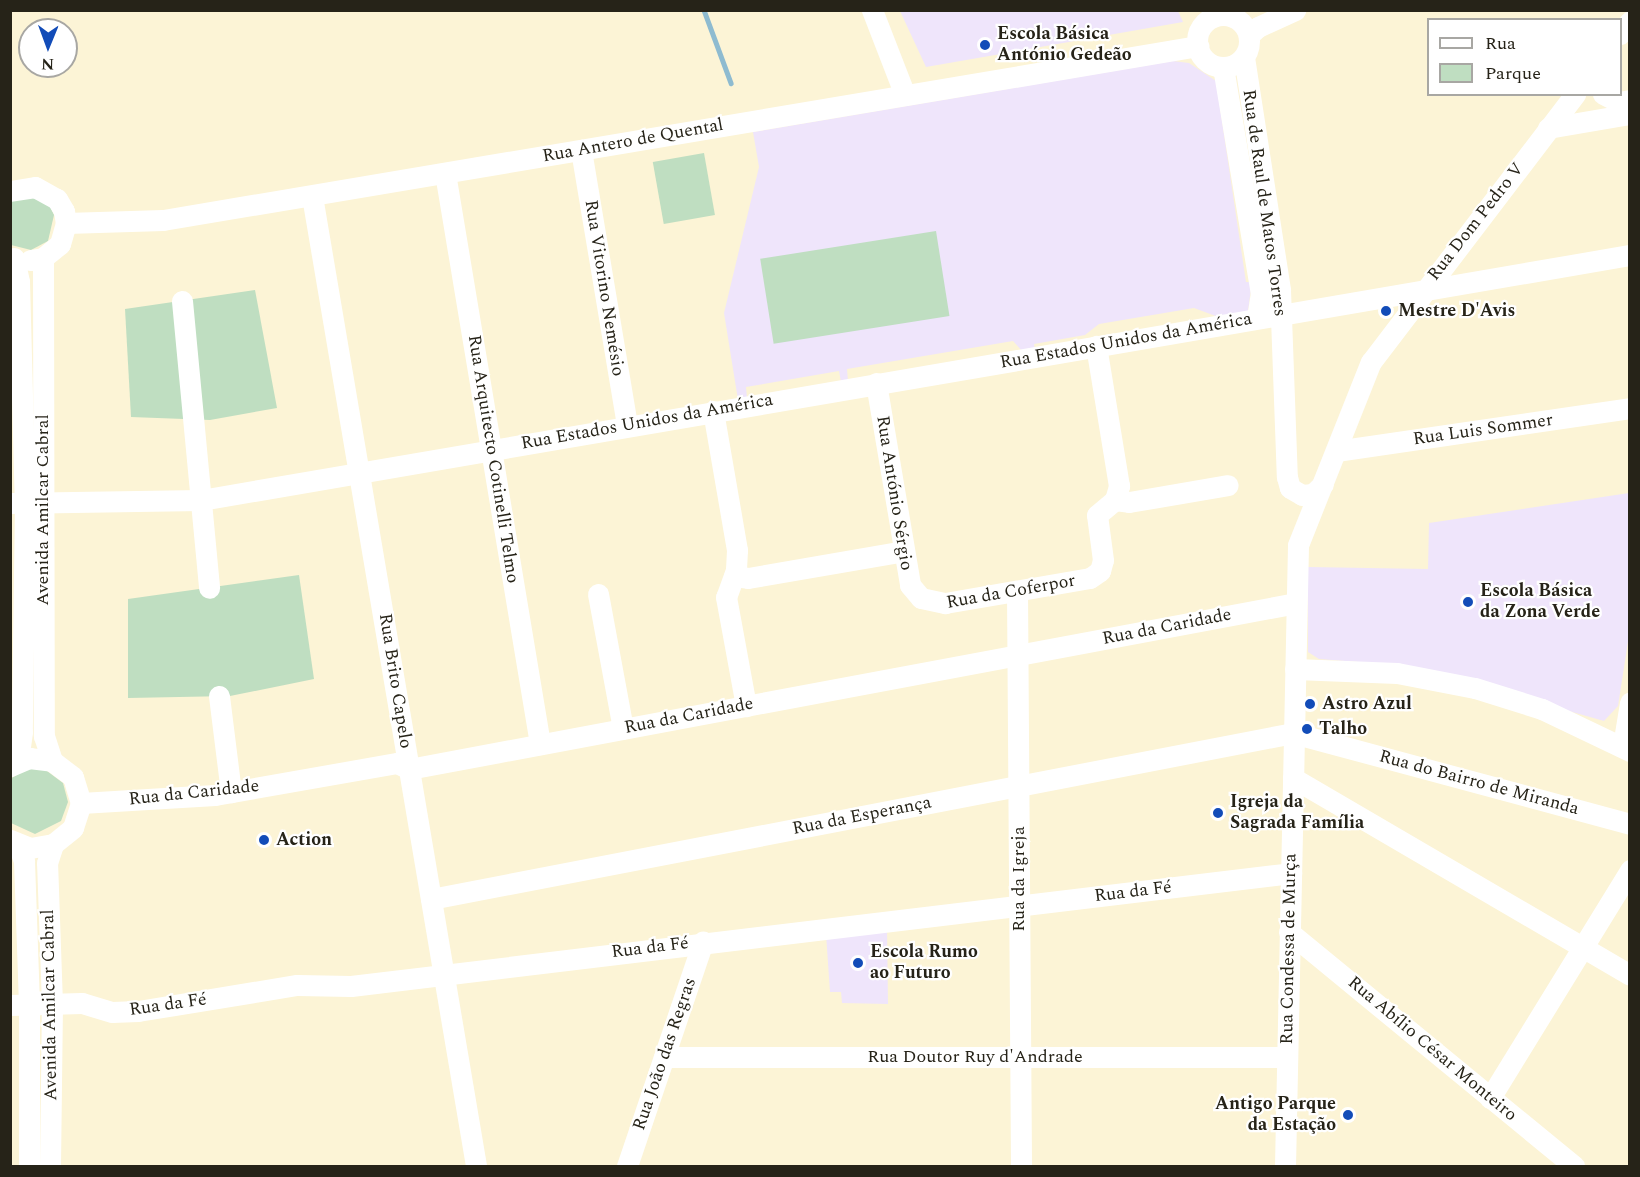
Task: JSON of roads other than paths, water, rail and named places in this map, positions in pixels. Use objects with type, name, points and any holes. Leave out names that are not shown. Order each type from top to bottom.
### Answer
[{"type":"street","points":[[872,10],[905,96]]},
{"type":"street","points":[[1249,35],[1233,14],[1203,18],[1198,46],[1203,57],[1223,67],[1244,57],[1249,35],[1258,27],[1295,10]]},
{"type":"street","name":"Rua Antero de Quental","points":[[66,223],[163,220],[1198,46]]},
{"type":"street","name":"Rua de Raul de Matos Torres","points":[[1244,57],[1281,315],[1288,483],[1302,495],[1313,494],[1323,484]]},
{"type":"street","name":"Rua de Raul de Matos Torres","points":[[1223,67],[1261,293],[1257,318]]},
{"type":"street","name":"Rua Dom Pedro V","points":[[1323,484],[1371,363],[1424,290],[1573,96]]},
{"type":"street","points":[[1607,96],[1619,102],[1629,100]]},
{"type":"street","points":[[1548,128],[1629,114]]},
{"type":"street","name":"Rua Vitorino Nemésio","points":[[581,150],[627,425]]},
{"type":"street","name":"Rua Arquitecto Cotinelli Telmo","points":[[445,173],[540,744]]},
{"type":"street","points":[[10,191],[29,186],[47,191],[57,200],[66,223],[60,244],[43,258],[12,257]]},
{"type":"street","name":"Rua Brito Capelo","points":[[312,196],[476,1167]]},
{"type":"street","name":"Rua Estados Unidos da América","points":[[26,503],[201,500],[491,448],[1629,255]]},
{"type":"street","name":"Avenida Amilcar Cabral","points":[[12,257],[19,281],[26,503],[44,736],[52,761]]},
{"type":"street","name":"Avenida Amilcar Cabral","points":[[14,764],[22,732],[26,503],[43,258]]},
{"type":"street","points":[[182,301],[208,588]]},
{"type":"street","points":[[1096,346],[1119,486],[1115,500],[1129,502],[1228,485]]},
{"type":"street","name":"Rua António Sérgio","points":[[876,383],[910,585],[921,598]]},
{"type":"street","name":"Rua Luis Sommer","points":[[1336,451],[1629,408]]},
{"type":"street","points":[[713,411],[737,550],[734,576],[726,601],[746,706]]},
{"type":"street","name":"Rua Condessa de Murça","points":[[1285,1167],[1298,545],[1323,484]]},
{"type":"street","name":"Rua da Coferpor","points":[[921,598],[945,603],[1090,578],[1100,571],[1103,560],[1097,515],[1115,500]]},
{"type":"street","points":[[734,576],[748,578],[904,551]]},
{"type":"street","name":"Rua da Igreja","points":[[1017,591],[1021,1167]]},
{"type":"street","points":[[598,594],[623,729]]},
{"type":"street","name":"Rua da Caridade","points":[[81,803],[231,792],[397,763],[409,769],[1296,603]]},
{"type":"street","points":[[1295,669],[1397,673],[1475,688],[1542,709],[1626,748],[1629,703]]},
{"type":"street","points":[[219,696],[231,792]]},
{"type":"street","name":"Rua da Esperança","points":[[431,899],[1293,732]]},
{"type":"street","name":"Rua do Bairro de Miranda","points":[[1293,732],[1629,825]]},
{"type":"street","points":[[14,764],[41,758],[52,761],[73,777],[81,803],[73,828],[53,844],[42,848],[14,842]]},
{"type":"street","points":[[1293,778],[1580,949],[1629,975]]},
{"type":"street","name":"Avenida Amilcar Cabral","points":[[14,842],[24,861],[20,1004],[29,1167]]},
{"type":"street","name":"Avenida Amilcar Cabral","points":[[50,1167],[52,1004],[47,863],[53,844]]},
{"type":"street","points":[[1490,1098],[1629,870]]},
{"type":"street","name":"Rua da Fé","points":[[20,1004],[82,1003],[112,1012],[138,1011],[297,985],[351,986],[443,972],[1291,873]]},
{"type":"street","name":"Rua Abílio César Monteiro","points":[[1289,932],[1574,1167]]},
{"type":"street","name":"Rua João das Regras","points":[[627,1167],[703,942]]},
{"type":"street","name":"Rua Doutor Ruy d'Andrade","points":[[664,1057],[1287,1057]]},
{"type":"waterway","points":[[704,10],[731,83]]},
{"type":"place","name":"Escola Básica António Gedeão","points":[[985,45]]},
{"type":"place","name":"Mestre D'Avis","points":[[1386,311]]},
{"type":"place","name":"Escola Básica da Zona Verde","points":[[1468,602]]},
{"type":"place","name":"Astro Azul","points":[[1310,704]]},
{"type":"place","name":"Talho","points":[[1307,729]]},
{"type":"place","name":"Igreja da Sagrada Família","points":[[1218,813]]},
{"type":"place","name":"Action","points":[[264,840]]},
{"type":"place","name":"Escola Rumo ao Futuro","points":[[858,963]]},
{"type":"place","name":"Antigo Parque da Estação","points":[[1348,1115]]}]
